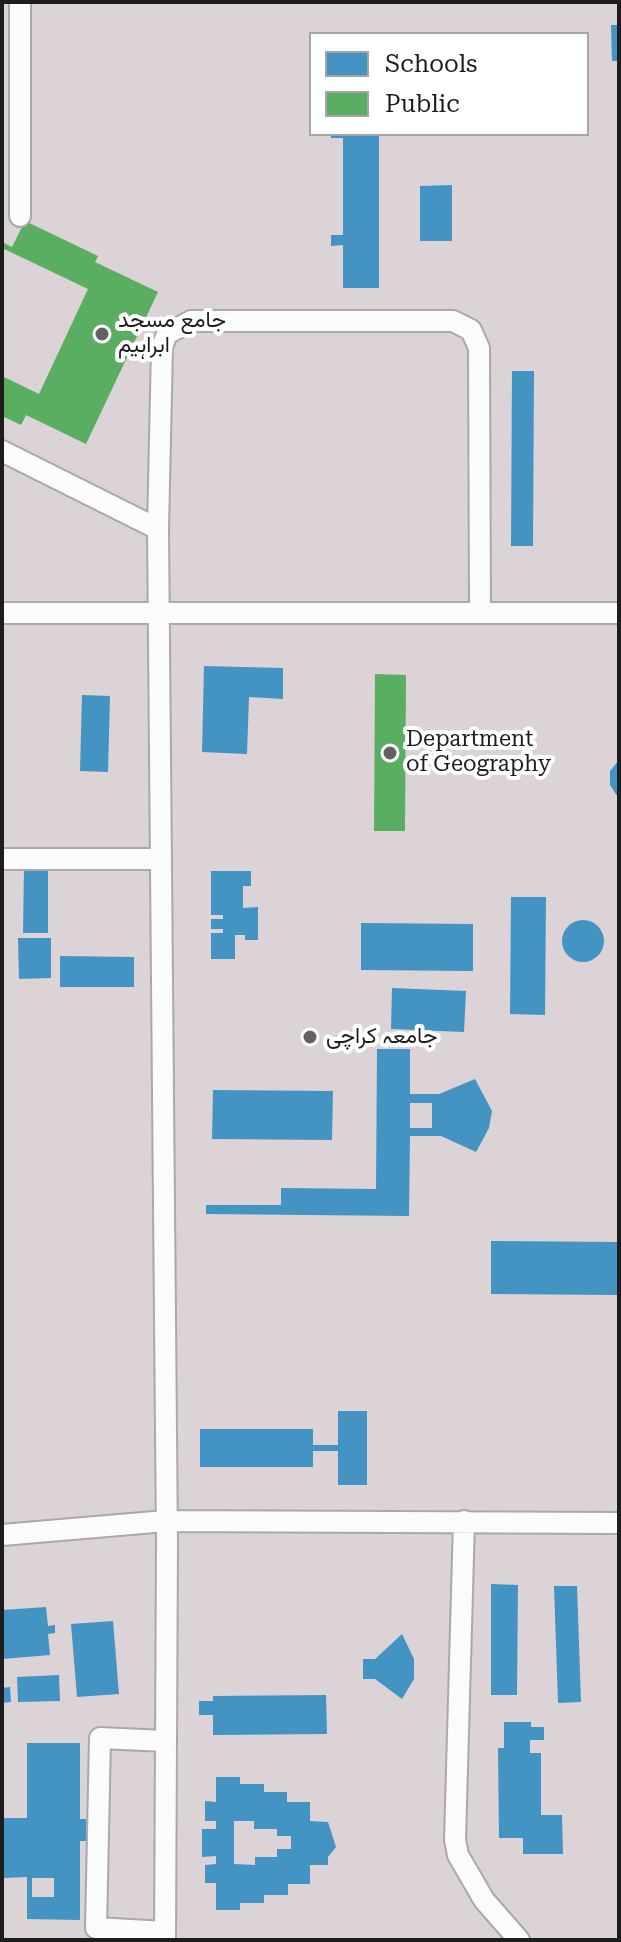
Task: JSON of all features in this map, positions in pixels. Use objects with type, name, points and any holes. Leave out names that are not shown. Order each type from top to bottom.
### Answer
[{"type":"street","points":[[20,2],[20,216]]},
{"type":"street","points":[[165,1741],[100,1738],[96,1928],[165,1936],[166,1521],[158,529],[162,347],[172,328],[191,321],[453,321],[471,330],[479,348],[480,611]]},
{"type":"street","points":[[2,451],[158,529]]},
{"type":"street","points":[[2,613],[619,613]]},
{"type":"street","points":[[2,859],[161,859]]},
{"type":"street","points":[[2,1535],[166,1521],[619,1523]]},
{"type":"street","points":[[464,1521],[455,1840],[458,1855],[484,1900],[519,1940]]},
{"type":"shaded area","name":"جامعہ کراچی","points":[[2,2],[619,2],[619,1940],[2,1940]]},
{"type":"building: Schools","points":[[611,25],[619,25],[619,61],[612,61]]},
{"type":"building: Schools","points":[[379,136],[379,288],[343,288],[343,245],[331,246],[331,235],[343,235],[343,138],[331,138]]},
{"type":"building: Schools","points":[[452,185],[452,241],[420,241],[420,186]]},
{"type":"building: Schools","points":[[512,371],[534,371],[533,546],[511,546]]},
{"type":"building: Schools","points":[[204,666],[283,668],[283,699],[249,697],[247,754],[202,752]]},
{"type":"building: Schools","points":[[82,695],[110,696],[108,772],[80,771]]},
{"type":"building: Schools","points":[[619,760],[619,799],[610,785],[610,771]]},
{"type":"building: Schools","points":[[24,867],[48,868],[48,933],[23,933]]},
{"type":"building: Schools","points":[[211,871],[251,871],[251,886],[243,886],[243,908],[258,907],[258,940],[245,940],[245,935],[235,935],[235,959],[211,959],[211,933],[223,933],[223,929],[211,929],[211,919],[223,919],[223,915],[211,915]]},
{"type":"building: Schools","points":[[511,897],[546,897],[545,1015],[510,1014]]},
{"type":"building: Schools","points":[[583,920],[598,926],[604,941],[598,956],[583,962],[568,956],[562,941],[568,926]]},
{"type":"building: Schools","points":[[361,923],[473,924],[473,971],[361,970]]},
{"type":"building: Schools","points":[[18,938],[51,938],[51,978],[19,979]]},
{"type":"building: Schools","points":[[60,956],[134,957],[134,987],[60,987]]},
{"type":"building: Schools","points":[[392,988],[466,991],[464,1032],[391,1029]]},
{"type":"building: Schools","points":[[377,1049],[410,1049],[410,1094],[439,1094],[475,1079],[492,1111],[489,1128],[476,1152],[441,1136],[410,1136],[409,1216],[206,1214],[206,1205],[281,1205],[281,1188],[376,1189]],"holes":[[[410,1103],[432,1103],[432,1128],[410,1128]]]},
{"type":"building: Schools","points":[[213,1090],[333,1091],[332,1140],[212,1139]]},
{"type":"building: Schools","points":[[491,1241],[619,1242],[619,1295],[491,1294]]},
{"type":"building: Schools","points":[[338,1411],[367,1411],[367,1485],[338,1485],[338,1451],[313,1451],[313,1467],[200,1467],[200,1429],[313,1429],[313,1445],[338,1445]]},
{"type":"building: Schools","points":[[491,1584],[518,1585],[517,1695],[491,1695]]},
{"type":"building: Schools","points":[[554,1586],[577,1586],[581,1702],[558,1703]]},
{"type":"building: Schools","points":[[46,1607],[48,1626],[55,1625],[55,1633],[48,1634],[50,1655],[2,1659],[2,1610]]},
{"type":"building: Schools","points":[[113,1621],[119,1694],[77,1697],[71,1624]]},
{"type":"building: Schools","points":[[402,1634],[414,1659],[414,1679],[402,1699],[375,1679],[363,1679],[363,1659],[375,1659]]},
{"type":"building: Schools","points":[[59,1675],[60,1701],[18,1702],[17,1677]]},
{"type":"building: Schools","points":[[10,1687],[11,1702],[2,1703],[2,1688]]},
{"type":"building: Schools","points":[[326,1695],[327,1734],[213,1735],[213,1715],[199,1715],[199,1701],[213,1701],[213,1696]]},
{"type":"building: Schools","points":[[504,1722],[531,1722],[531,1727],[544,1727],[544,1740],[530,1740],[530,1753],[541,1753],[541,1815],[562,1815],[563,1854],[523,1854],[523,1838],[499,1838],[498,1748],[504,1748]]},
{"type":"building: Schools","points":[[27,1743],[80,1743],[80,1819],[86,1819],[86,1841],[80,1841],[80,1920],[27,1919],[27,1877],[4,1878],[4,1818],[27,1818]],"holes":[[[32,1878],[54,1878],[54,1897],[32,1897]]]},
{"type":"building: Schools","points":[[216,1777],[240,1777],[240,1784],[264,1784],[264,1792],[287,1792],[287,1802],[310,1802],[310,1821],[328,1822],[336,1847],[328,1857],[328,1865],[310,1865],[310,1884],[288,1884],[288,1895],[264,1895],[264,1903],[240,1903],[240,1910],[216,1910],[216,1883],[205,1883],[205,1865],[216,1864],[216,1856],[202,1857],[202,1829],[216,1829],[216,1821],[205,1821],[205,1801],[216,1802]],"holes":[[[234,1821],[254,1821],[254,1829],[277,1829],[277,1836],[291,1836],[291,1849],[277,1849],[277,1857],[255,1857],[255,1865],[234,1864]]]},
{"type":"building: Public","name":"جامع مسجد ابراہیم","points":[[25,221],[98,256],[95,262],[158,292],[86,444],[26,415],[21,425],[2,416],[2,376],[39,394],[88,289],[2,248],[2,242],[12,247]]},
{"type":"building: Public","name":"Department of Geography","points":[[375,674],[406,675],[405,831],[374,831]]},
{"type":"place","name":"جامع مسجد ابراہیم","points":[[102,334]]},
{"type":"place","name":"Department of Geography","points":[[390,753]]},
{"type":"place","name":"جامعہ کراچی","points":[[310,1037]]}]
